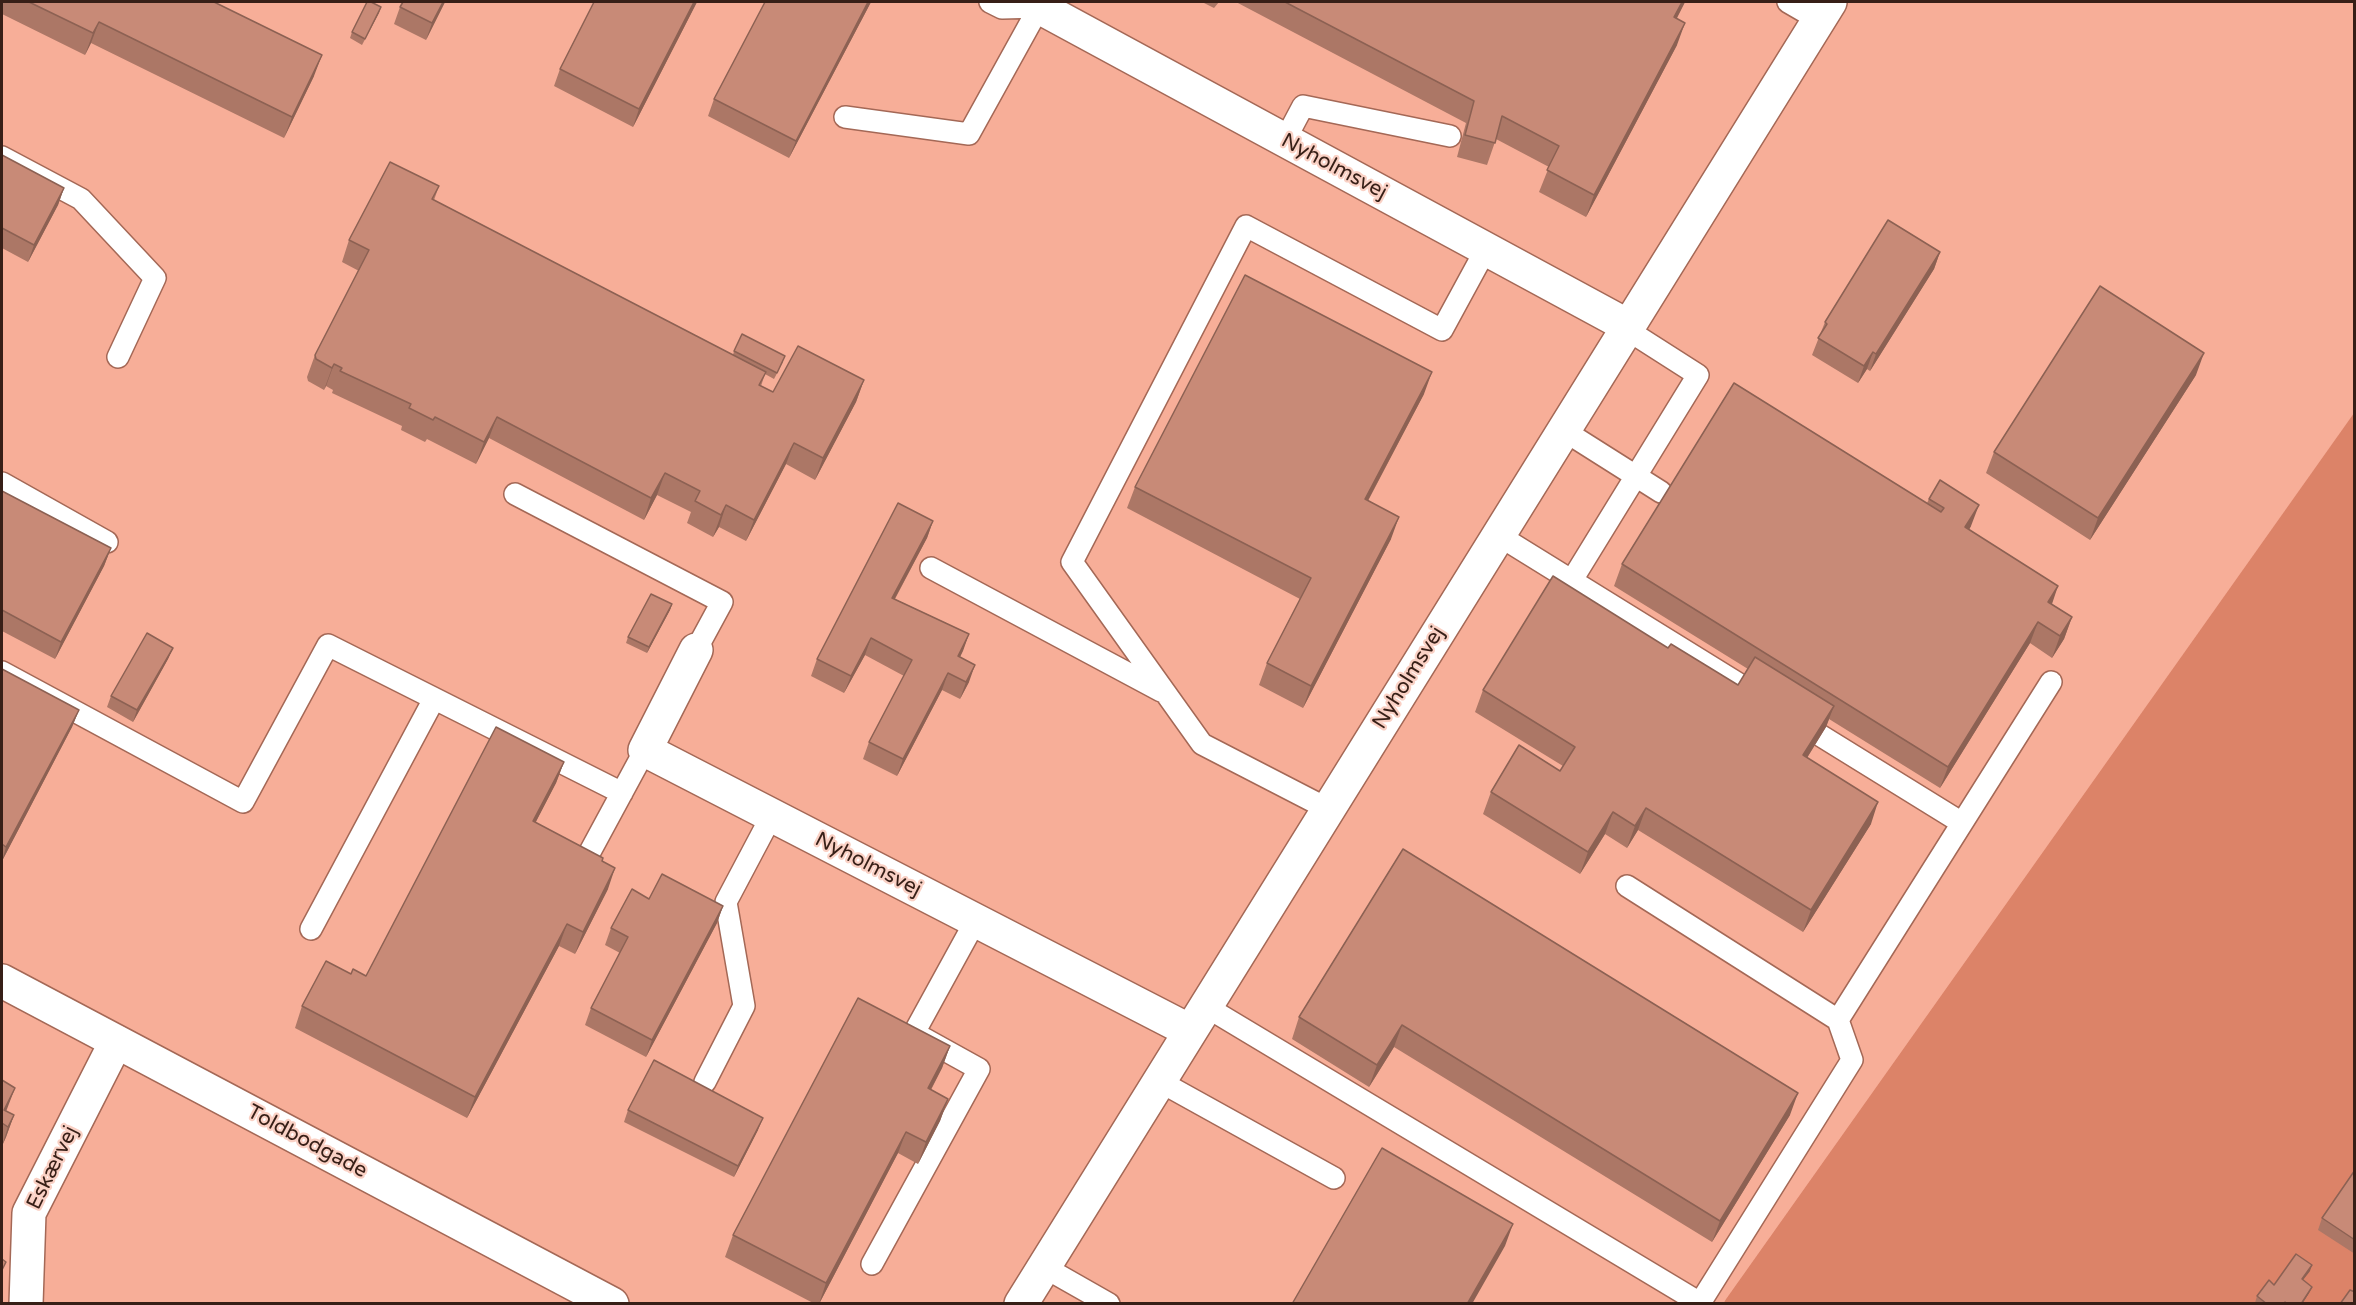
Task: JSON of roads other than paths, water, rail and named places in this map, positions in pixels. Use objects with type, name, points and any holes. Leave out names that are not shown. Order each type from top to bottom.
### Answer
[{"type":"street","name":"Nyholmsvej","points":[[1040,4],[1627,328]]},
{"type":"street","name":"Nyholmsvej","points":[[1022,1304],[1825,10]]},
{"type":"street","points":[[645,750],[696,650]]},
{"type":"street","name":"Nyholmsvej","points":[[645,750],[976,920],[1198,1018]]},
{"type":"street","name":"Toldbodgade","points":[[2,981],[612,1304]]},
{"type":"street","name":"Eskærvej","points":[[26,1304],[29,1214],[116,1042]]},
{"type":"lane","points":[[990,2],[1002,8],[1040,4]]},
{"type":"lane","points":[[1788,2],[1825,10]]},
{"type":"lane","points":[[845,117],[969,134],[1040,4]]},
{"type":"lane","points":[[1285,140],[1303,106],[1450,135]]},
{"type":"lane","points":[[2,157],[81,199],[155,278],[118,357]]},
{"type":"lane","points":[[1328,809],[1203,744],[1072,562],[1246,226],[1442,330],[1486,249]]},
{"type":"lane","points":[[1572,580],[1698,375],[1627,328]]},
{"type":"lane","points":[[1563,430],[1661,492]]},
{"type":"lane","points":[[2,483],[107,542]]},
{"type":"lane","points":[[515,494],[722,602],[696,650]]},
{"type":"lane","points":[[1498,535],[1962,823]]},
{"type":"lane","points":[[931,568],[1166,694]]},
{"type":"lane","points":[[2,672],[243,802],[328,645],[622,793]]},
{"type":"lane","points":[[1838,1020],[2050,682]]},
{"type":"lane","points":[[311,929],[434,699]]},
{"type":"lane","points":[[585,861],[645,750]]},
{"type":"lane","points":[[705,1082],[744,1006],[726,902],[772,815]]},
{"type":"lane","points":[[1198,1018],[1700,1304],[1852,1060],[1838,1020],[1627,886]]},
{"type":"lane","points":[[872,1264],[980,1069],[914,1033],[976,920]]},
{"type":"lane","points":[[1159,1081],[1334,1178]]},
{"type":"lane","points":[[1044,1267],[1108,1304]]}]
